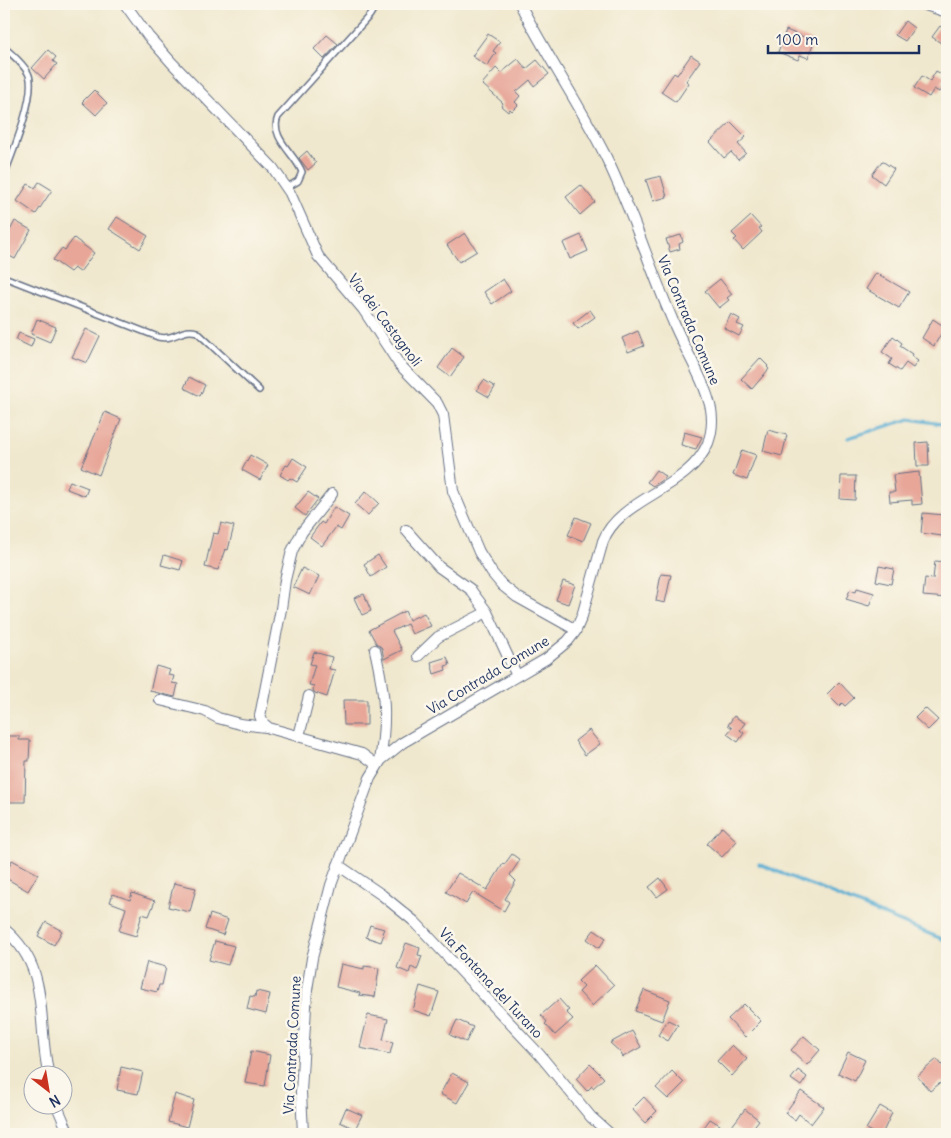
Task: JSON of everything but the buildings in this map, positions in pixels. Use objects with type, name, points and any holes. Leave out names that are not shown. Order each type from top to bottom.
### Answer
[{"type":"street","name":"Via dei Castagnoli","points":[[125,4],[160,50],[269,163],[286,188],[318,256],[363,309],[399,364],[440,407],[444,418],[453,491],[488,568],[502,585],[517,597],[576,630]]},
{"type":"street","name":"Via Contrada Comune","points":[[303,1134],[301,1092],[308,980],[328,894],[366,787],[378,763],[391,750],[418,732],[552,655],[568,641],[576,630],[585,609],[607,531],[628,512],[694,466],[708,443],[712,432],[712,418],[704,390],[672,320],[610,166],[520,4]]},
{"type":"street","points":[[922,4],[947,12]]},
{"type":"street","points":[[266,727],[261,720],[260,713],[292,551],[302,532],[332,494]]},
{"type":"street","points":[[406,530],[439,567],[470,589],[496,628],[517,676]]},
{"type":"street","points":[[418,656],[428,644],[438,637],[487,612]]},
{"type":"street","points":[[160,700],[205,711],[218,718],[240,724],[266,727],[362,754],[378,763],[384,732],[385,712],[383,687],[375,650]]},
{"type":"street","points":[[299,736],[310,696]]},
{"type":"street","name":"Via Fontana del Turano","points":[[338,864],[382,895],[415,922],[539,1054],[595,1121],[610,1134]]},
{"type":"street","points":[[4,929],[24,949],[34,970],[39,992],[43,1042],[47,1066]]},
{"type":"street","points":[[61,1116],[68,1134]]},
{"type":"lane","points":[[286,188],[298,181],[302,172],[280,136],[276,127],[276,120],[370,15],[374,4]]},
{"type":"lane","points":[[4,47],[24,67],[28,73],[31,85],[18,134],[4,175]]},
{"type":"lane","points":[[4,277],[158,337],[169,338],[186,330],[194,331],[259,390]]},
{"type":"waterway","points":[[848,438],[910,419],[947,425]]},
{"type":"waterway","points":[[759,864],[947,941]]}]
